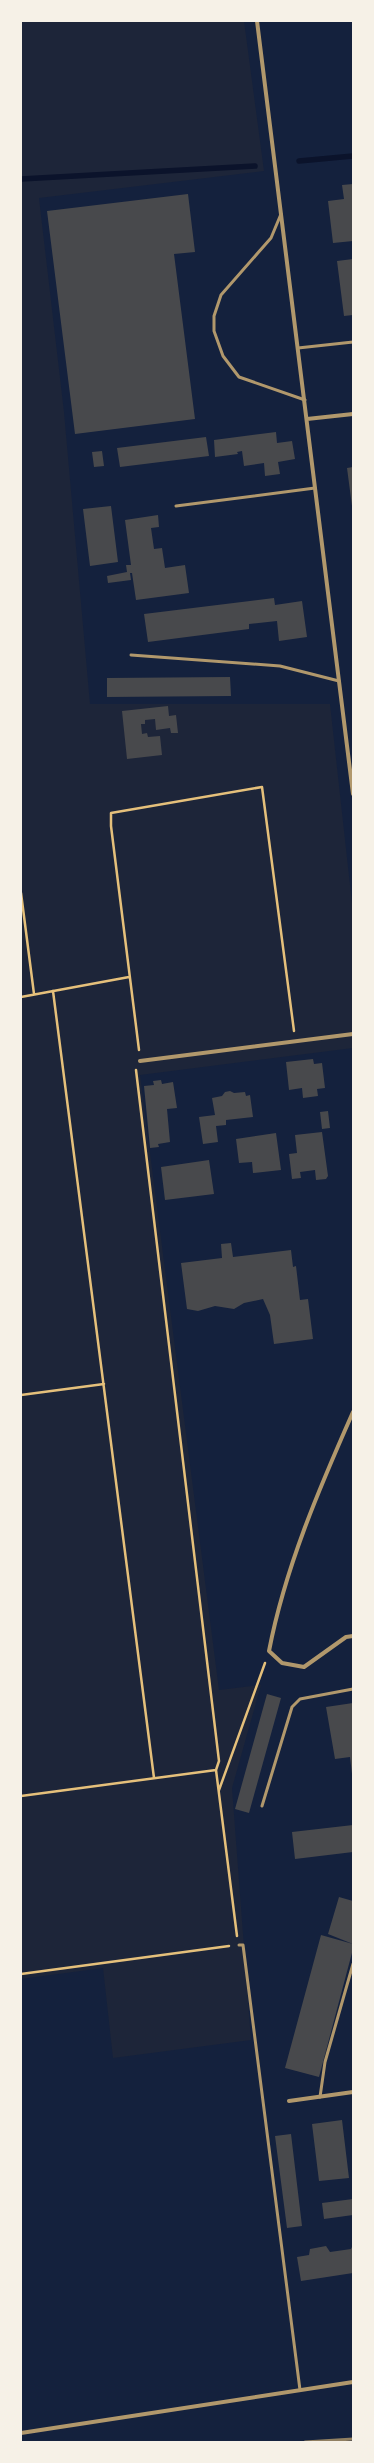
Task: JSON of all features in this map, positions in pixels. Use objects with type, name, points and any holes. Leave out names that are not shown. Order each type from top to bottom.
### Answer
[{"type":"street","points":[[257,21],[353,794]]},
{"type":"street","points":[[307,419],[353,414]]},
{"type":"street","points":[[140,1060],[353,1034]]},
{"type":"street","points":[[353,1412],[320,1486],[276,1615],[269,1651],[282,1663],[304,1667],[346,1637],[353,1636]]},
{"type":"street","points":[[289,2101],[353,2092]]},
{"type":"street","points":[[21,2433],[353,2382]]},
{"type":"lane","points":[[281,212],[271,238],[221,295],[214,316],[214,331],[223,356],[239,377],[305,400]]},
{"type":"lane","points":[[298,348],[353,342]]},
{"type":"lane","points":[[176,506],[315,488]]},
{"type":"lane","points":[[131,655],[280,666],[339,681]]},
{"type":"lane","points":[[262,1806],[292,1707],[300,1699],[353,1689]]},
{"type":"lane","points":[[238,1945],[243,1945],[300,2390]]},
{"type":"lane","points":[[320,2097],[325,2062],[353,1964]]},
{"type":"path","points":[[21,1974],[238,1945],[216,1770],[219,1761],[135,1072],[140,1060],[111,826],[111,813],[262,786],[295,1041]]},
{"type":"path","points":[[21,893],[34,994]]},
{"type":"path","points":[[21,997],[129,977]]},
{"type":"path","points":[[53,991],[154,1778]]},
{"type":"path","points":[[21,1395],[104,1384]]},
{"type":"path","points":[[219,1792],[269,1651]]},
{"type":"path","points":[[21,1796],[216,1770]]},
{"type":"shaded area","points":[[21,21],[244,21],[264,171],[39,198],[64,412],[90,704],[330,704],[353,912],[353,1048],[140,1075],[219,1690],[261,1685],[232,1788],[251,2040],[113,2058],[103,1968],[21,1979]]},
{"type":"building","points":[[353,184],[353,241],[333,243],[328,201],[344,199],[342,185]]},
{"type":"building","points":[[188,194],[195,252],[174,254],[195,419],[75,434],[47,211]]},
{"type":"building","points":[[353,259],[353,315],[344,316],[337,261]]},
{"type":"building","points":[[276,432],[277,443],[292,441],[295,459],[278,462],[280,474],[265,476],[264,463],[244,466],[242,451],[237,452],[238,454],[215,457],[214,440]]},
{"type":"building","points":[[206,437],[209,456],[120,467],[117,448]]},
{"type":"building","points":[[102,451],[104,466],[94,467],[92,452]]},
{"type":"building","points":[[353,467],[353,506],[352,506],[347,468]]},
{"type":"building","points":[[111,506],[118,562],[90,566],[83,509]]},
{"type":"building","points":[[158,515],[159,527],[151,528],[154,549],[162,548],[165,568],[185,565],[189,593],[136,600],[132,573],[130,573],[131,580],[108,583],[107,576],[127,572],[126,565],[131,565],[125,520]]},
{"type":"building","points":[[274,598],[275,605],[302,601],[307,637],[279,641],[277,621],[249,624],[249,629],[148,642],[144,614]]},
{"type":"building","points":[[230,677],[231,696],[107,697],[107,678]]},
{"type":"building","points":[[168,706],[169,716],[176,715],[178,733],[171,733],[170,728],[156,730],[155,719],[145,720],[145,724],[141,724],[142,734],[147,733],[148,737],[160,736],[162,755],[127,759],[122,711]]},
{"type":"building","points":[[313,1059],[314,1064],[322,1063],[325,1088],[317,1089],[318,1096],[303,1098],[302,1088],[289,1090],[286,1062]]},
{"type":"building","points":[[161,1080],[162,1084],[173,1082],[177,1108],[167,1109],[170,1142],[158,1144],[159,1147],[150,1148],[144,1086],[154,1085],[153,1081]]},
{"type":"building","points":[[230,1091],[234,1093],[245,1092],[246,1096],[250,1095],[253,1117],[226,1120],[226,1125],[216,1126],[218,1142],[203,1144],[199,1117],[215,1115],[212,1098],[222,1096],[225,1092]]},
{"type":"building","points":[[328,1111],[330,1128],[322,1129],[320,1112]]},
{"type":"building","points":[[322,1132],[328,1176],[326,1179],[316,1180],[315,1170],[300,1172],[301,1178],[292,1179],[289,1154],[297,1153],[295,1135]]},
{"type":"building","points":[[276,1133],[281,1170],[253,1173],[252,1162],[239,1163],[236,1139]]},
{"type":"building","points":[[209,1160],[214,1194],[165,1200],[161,1167]]},
{"type":"building","points":[[231,1243],[233,1257],[291,1250],[293,1267],[296,1266],[300,1300],[308,1299],[313,1339],[274,1344],[270,1315],[263,1299],[244,1303],[234,1309],[215,1306],[198,1311],[187,1309],[181,1263],[222,1258],[221,1244]]},
{"type":"building","points":[[267,1694],[281,1698],[249,1813],[235,1809]]},
{"type":"building","points":[[353,1703],[352,1774],[350,1757],[335,1759],[326,1707]]},
{"type":"building","points":[[353,1825],[353,1852],[295,1859],[292,1832]]},
{"type":"building","points":[[339,1897],[353,1901],[353,1944],[328,1934]]},
{"type":"building","points":[[321,1935],[353,1944],[353,1949],[319,2077],[285,2068]]},
{"type":"building","points":[[342,2120],[349,2178],[319,2181],[312,2124]]},
{"type":"building","points":[[291,2134],[302,2226],[287,2228],[275,2136]]},
{"type":"building","points":[[353,2199],[353,2215],[324,2219],[322,2203]]},
{"type":"building","points":[[353,2245],[353,2273],[301,2281],[297,2257],[309,2255],[310,2249],[326,2246],[330,2252],[351,2249]]},
{"type":"waterway","points":[[299,161],[353,156]]},
{"type":"waterway","points":[[21,179],[255,166]]},
{"type":"railway","points":[[305,2442],[353,2439]]}]
